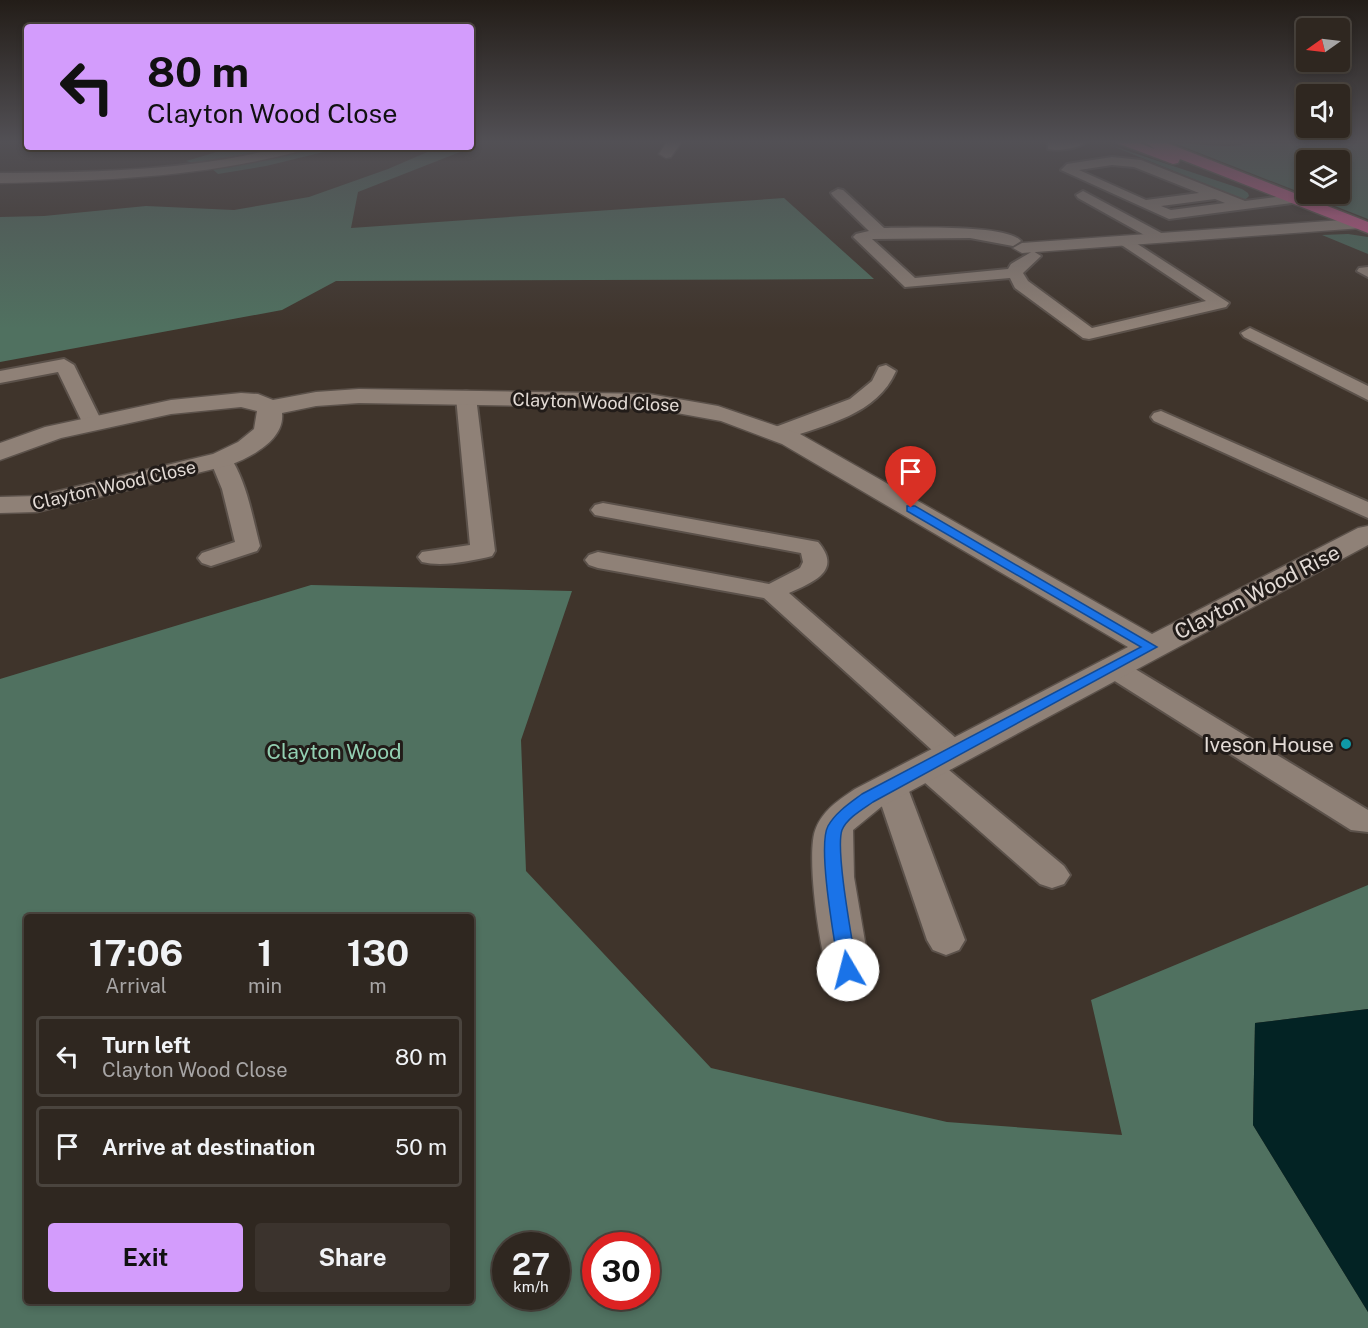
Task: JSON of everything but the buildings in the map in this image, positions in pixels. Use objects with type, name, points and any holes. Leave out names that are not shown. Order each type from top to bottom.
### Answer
[{"type":"highway","points":[[1307,205],[1362,226]]},
{"type":"street","points":[[1023,248],[1362,226]]},
{"type":"street","name":"Clayton Wood Close","points":[[0,452],[29,440],[92,424],[171,407],[217,401],[258,401],[269,408],[349,396],[669,402],[745,419],[778,434],[1151,647]]},
{"type":"street","name":"Clayton Wood Close","points":[[0,504],[37,504],[221,460],[244,450],[259,438],[271,419],[269,408]]},
{"type":"street","name":"Clayton Wood Rise","points":[[848,970],[832,850],[835,828],[847,813],[891,786],[1112,667],[1368,534]]},
{"type":"lane","points":[[851,205],[880,233]]},
{"type":"lane","points":[[1101,205],[1160,238]]},
{"type":"lane","points":[[1146,205],[1169,215],[1242,205]]},
{"type":"lane","points":[[1015,273],[910,283],[861,237],[880,233],[970,233],[1023,248],[1015,273],[1021,284],[1089,334],[1220,303],[1125,240]]},
{"type":"lane","points":[[1250,333],[1368,394]]},
{"type":"lane","points":[[0,377],[64,365],[92,424]]},
{"type":"lane","points":[[778,434],[863,400],[883,382],[886,371]]},
{"type":"lane","points":[[431,557],[483,551],[466,397]]},
{"type":"lane","points":[[1161,417],[1368,511]]},
{"type":"lane","points":[[211,558],[248,546],[234,489],[221,460]]},
{"type":"lane","points":[[603,510],[809,547],[815,554],[816,562],[810,573],[772,592]]},
{"type":"lane","points":[[597,560],[772,592],[1052,875]]},
{"type":"lane","points":[[1112,667],[1363,822]]},
{"type":"lane","points":[[891,786],[946,940]]},
{"type":"green space","points":[[263,205],[355,205],[351,228],[683,205],[792,205],[874,279],[336,281],[282,310],[0,362],[0,217],[44,216],[146,206],[234,210]]},
{"type":"green space","points":[[1332,205],[1368,205],[1368,219]]},
{"type":"green space","points":[[1348,234],[1368,237],[1368,254],[1322,235]]},
{"type":"green space","name":"Clayton Wood","points":[[311,585],[572,591],[521,740],[526,871],[711,1068],[947,1122],[1122,1135],[1091,1000],[1368,885],[1368,1009],[1255,1023],[1253,1125],[1368,1312],[1368,1328],[0,1328],[0,679]]},
{"type":"water","points":[[1368,1009],[1368,1312],[1253,1125],[1255,1023]]},
{"type":"place","name":"Iveson House","points":[[1346,744]]},
{"type":"route","points":[[848,970],[832,850],[835,828],[847,813],[868,798],[1151,647],[911,508]]}]
